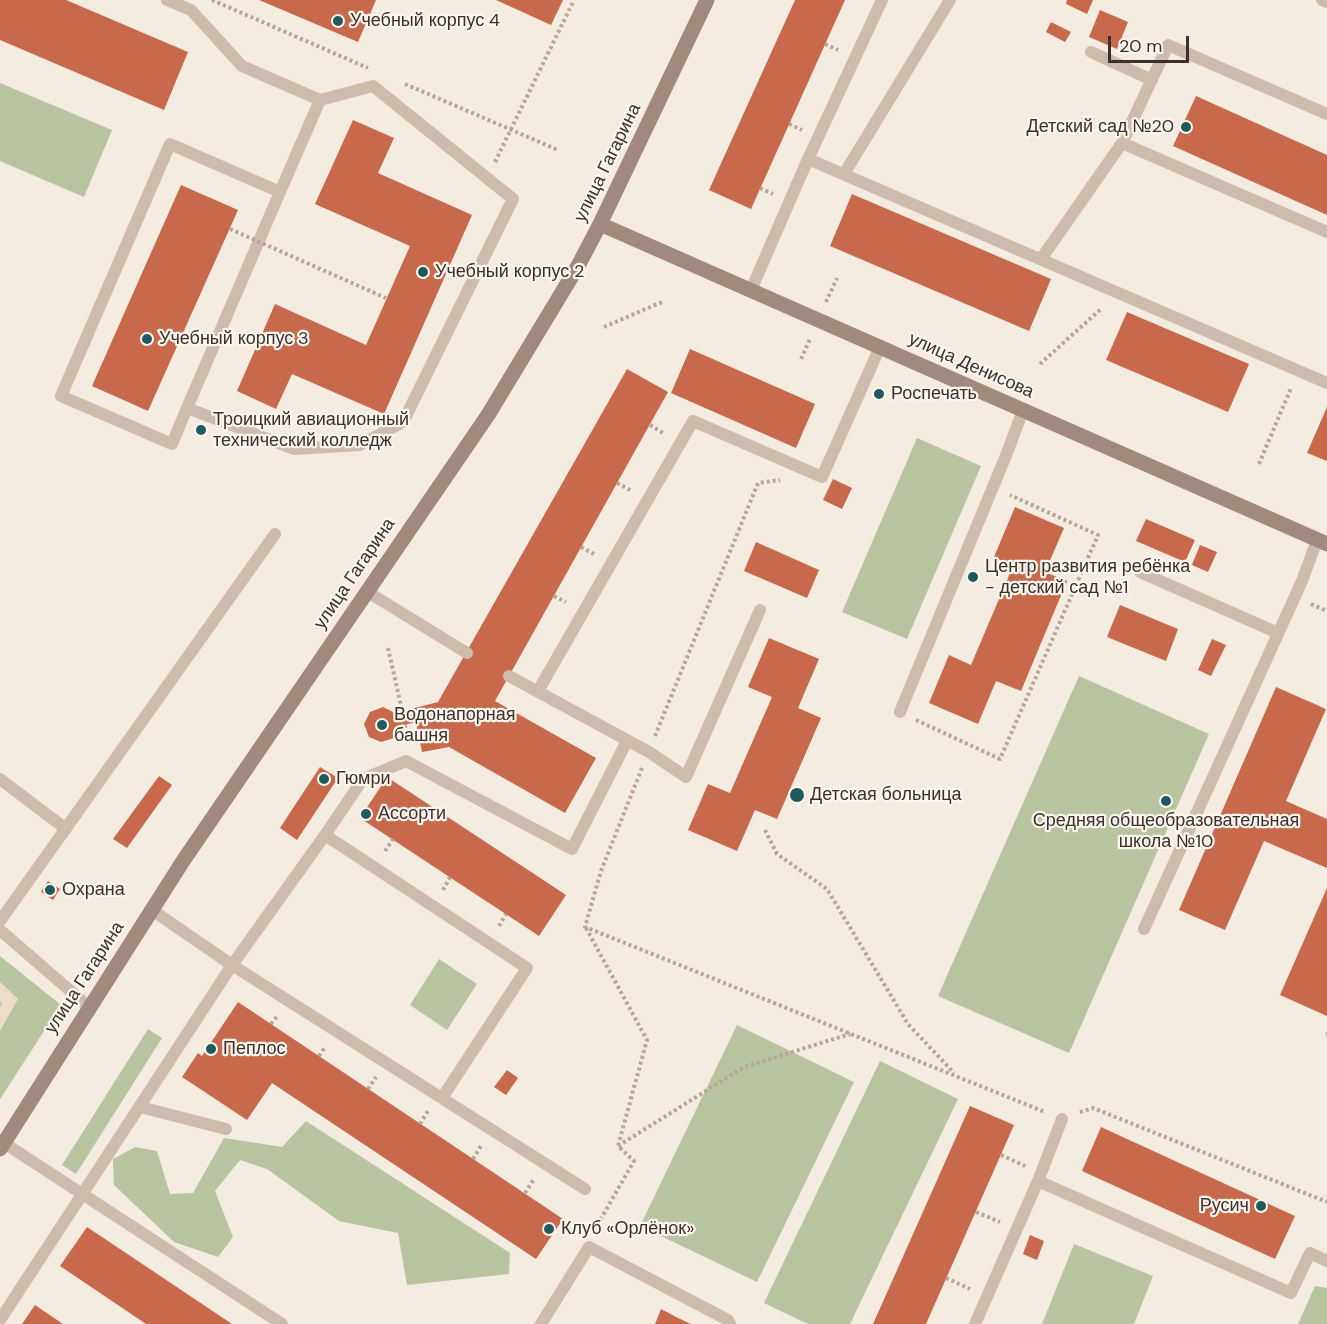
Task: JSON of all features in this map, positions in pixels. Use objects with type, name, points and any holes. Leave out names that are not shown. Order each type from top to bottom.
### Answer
[{"type":"main road","name":"улица Гагарина","points":[[2,1146],[152,910],[366,591],[488,415],[578,266],[707,0]]},
{"type":"main road","name":"улица Денисова","points":[[600,224],[1322,542]]},
{"type":"lane","points":[[167,0],[191,10],[243,66],[320,100],[373,86],[513,199],[403,422],[360,445],[294,449],[187,408]]},
{"type":"lane","points":[[751,290],[808,159],[882,0]]},
{"type":"lane","points":[[844,174],[950,0]]},
{"type":"lane","points":[[1322,0],[1327,2]]},
{"type":"lane","points":[[1041,259],[1122,143],[1168,45],[1327,114]]},
{"type":"lane","points":[[1091,52],[1152,80]]},
{"type":"lane","points":[[280,192],[170,144],[61,396],[172,444],[320,100]]},
{"type":"lane","points":[[1122,143],[1327,232]]},
{"type":"lane","points":[[808,159],[1327,383]]},
{"type":"lane","points":[[538,691],[693,421],[822,477],[880,347]]},
{"type":"lane","points":[[900,712],[1023,410]]},
{"type":"lane","points":[[0,921],[275,534]]},
{"type":"lane","points":[[1144,929],[1278,633],[1322,542]]},
{"type":"lane","points":[[1140,572],[1278,633]]},
{"type":"lane","points":[[366,591],[467,653]]},
{"type":"lane","points":[[509,676],[649,752],[686,777],[760,610]]},
{"type":"lane","points":[[0,1320],[232,965],[363,779],[406,761],[572,849],[627,741]]},
{"type":"lane","points":[[0,779],[66,829]]},
{"type":"lane","points":[[325,835],[527,968],[442,1098]]},
{"type":"lane","points":[[152,910],[232,965],[585,1190]]},
{"type":"lane","points":[[0,930],[89,1007]]},
{"type":"lane","points":[[140,1107],[226,1129]]},
{"type":"lane","points":[[975,1324],[1038,1181],[1062,1119]]},
{"type":"lane","points":[[2,1146],[83,1194],[282,1324]]},
{"type":"lane","points":[[1038,1181],[1291,1293],[1310,1252],[1327,1261]]},
{"type":"lane","points":[[540,1324],[589,1247],[728,1320],[730,1324]]},
{"type":"path","points":[[486,178],[574,0]]},
{"type":"path","points":[[230,229],[387,298]]},
{"type":"path","points":[[1040,364],[1119,293]]},
{"type":"path","points":[[604,327],[662,302]]},
{"type":"path","points":[[1259,464],[1298,370]]},
{"type":"path","points":[[618,1146],[647,1040],[585,927],[601,871],[758,483],[822,477]]},
{"type":"path","points":[[900,712],[1000,759],[1098,535],[993,487]]},
{"type":"path","points":[[388,648],[402,710]]},
{"type":"path","points":[[765,830],[777,854],[827,889],[908,1024],[957,1076]]},
{"type":"path","points":[[585,927],[1062,1119],[1093,1107],[1327,1202]]},
{"type":"path","points":[[618,1146],[744,1067],[850,1034]]},
{"type":"path","points":[[589,1247],[597,1224],[634,1161],[618,1146]]},
{"type":"path","points":[[976,1212],[1017,1230]]},
{"type":"path","points":[[946,1278],[987,1297]]},
{"type":"green space","points":[[0,83],[112,130],[84,197],[0,161]]},
{"type":"green space","points":[[917,438],[981,466],[907,639],[842,612]]},
{"type":"green space","points":[[1079,676],[1209,734],[1069,1053],[938,996]]},
{"type":"green space","points":[[0,956],[61,1005],[0,1099]]},
{"type":"green space","points":[[439,959],[477,984],[447,1030],[410,1005]]},
{"type":"green space","points":[[737,1025],[854,1082],[757,1282],[640,1226]]},
{"type":"green space","points":[[148,1029],[162,1038],[76,1174],[62,1165]]},
{"type":"green space","points":[[880,1061],[958,1099],[850,1324],[808,1324],[764,1303]]},
{"type":"green space","points":[[306,1121],[510,1253],[509,1274],[407,1285],[398,1233],[339,1221],[267,1169],[240,1160],[215,1191],[233,1237],[218,1257],[174,1242],[114,1185],[113,1159],[135,1147],[157,1151],[170,1194],[193,1193],[224,1138],[282,1147]]},
{"type":"green space","points":[[1074,1244],[1153,1276],[1134,1324],[1042,1324]]},
{"type":"green space","points":[[1315,1286],[1327,1288],[1327,1324],[1298,1324]]},
{"type":"shaded area","points":[[0,982],[18,999],[0,1031],[2,1003],[0,1001]]},
{"type":"building","points":[[0,0],[66,0],[188,52],[164,110],[0,40]]},
{"type":"building","name":"Учебный корпус 4","points":[[259,0],[376,0],[358,42]]},
{"type":"building","points":[[496,0],[563,0],[551,25]]},
{"type":"building","points":[[795,0],[845,0],[751,209],[709,190]]},
{"type":"building","points":[[1067,0],[1093,0],[1087,14],[1066,4]]},
{"type":"building","points":[[1100,10],[1128,22],[1117,49],[1089,37]]},
{"type":"building","points":[[1051,22],[1071,32],[1065,42],[1046,32]]},
{"type":"building","points":[[1196,96],[1327,155],[1327,215],[1173,146]]},
{"type":"building","name":"Учебный корпус 2","points":[[353,120],[394,138],[378,173],[472,215],[384,414],[292,374],[276,409],[237,391],[275,304],[366,345],[410,246],[315,204]]},
{"type":"building","name":"Учебный корпус 3","points":[[181,185],[238,210],[148,411],[92,386]]},
{"type":"building","points":[[852,194],[1051,279],[1029,331],[830,246]]},
{"type":"building","points":[[1127,312],[1249,364],[1228,412],[1106,360]]},
{"type":"building","points":[[690,349],[815,404],[796,448],[671,393]]},
{"type":"building","points":[[627,369],[668,392],[495,701],[596,758],[565,813],[449,747],[422,752],[416,722],[400,726],[394,738],[381,742],[369,737],[364,724],[370,712],[383,707],[395,713],[438,702]]},
{"type":"building","points":[[1327,407],[1327,461],[1307,453]]},
{"type":"building","points":[[833,479],[852,488],[842,509],[823,500]]},
{"type":"building","points":[[1015,507],[1064,528],[1045,572],[1067,581],[1021,691],[996,681],[978,724],[929,703],[949,655],[971,665],[1013,566],[994,557]]},
{"type":"building","points":[[1146,519],[1195,540],[1185,562],[1136,541]]},
{"type":"building","points":[[756,542],[819,570],[807,598],[744,571]]},
{"type":"building","points":[[1200,545],[1217,552],[1208,572],[1192,565]]},
{"type":"building","points":[[1120,605],[1178,629],[1166,661],[1107,637]]},
{"type":"building","points":[[769,638],[819,659],[798,708],[821,718],[777,819],[755,810],[737,851],[688,830],[708,784],[730,793],[772,697],[748,687]]},
{"type":"building","points":[[1212,639],[1226,645],[1211,676],[1198,670]]},
{"type":"building","points":[[1276,687],[1326,709],[1286,801],[1327,819],[1327,868],[1264,841],[1225,930],[1179,910]]},
{"type":"building","points":[[320,767],[338,778],[297,840],[280,828]]},
{"type":"building","points":[[159,776],[172,785],[127,848],[113,839]]},
{"type":"building","points":[[387,777],[566,895],[539,936],[360,818]]},
{"type":"building","name":"Охрана","points":[[48,881],[60,889],[53,900],[41,892]]},
{"type":"building","points":[[1327,888],[1327,1016],[1280,995]]},
{"type":"building","points":[[238,1002],[563,1219],[536,1259],[272,1083],[247,1120],[182,1077],[198,1053],[202,1056]]},
{"type":"building","points":[[507,1070],[518,1078],[506,1095],[494,1087]]},
{"type":"building","points":[[970,1106],[1014,1125],[926,1324],[873,1324]]},
{"type":"building","points":[[1101,1127],[1295,1216],[1275,1259],[1082,1171]]},
{"type":"building","points":[[87,1227],[232,1324],[146,1324],[60,1266]]},
{"type":"building","points":[[1030,1235],[1044,1241],[1037,1260],[1023,1254]]},
{"type":"building","points":[[35,1305],[63,1324],[22,1324]]},
{"type":"building","points":[[661,1309],[678,1318],[691,1324],[655,1324]]},
{"type":"place","name":"Учебный корпус 4","points":[[338,21]]},
{"type":"place","name":"Детский сад №20","points":[[1186,127]]},
{"type":"place","name":"Учебный корпус 2","points":[[423,272]]},
{"type":"place","name":"Учебный корпус 3","points":[[147,339]]},
{"type":"place","name":"Роспечать","points":[[879,394]]},
{"type":"place","name":"Троицкий авиационный технический колледж","points":[[201,430]]},
{"type":"place","name":"Центр развития ребёнка - детский сад №1","points":[[973,577]]},
{"type":"place","name":"Водонапорная башня","points":[[382,725]]},
{"type":"place","name":"Гюмри","points":[[324,779]]},
{"type":"place","name":"Детская больница","points":[[797,795]]},
{"type":"place","name":"Средняя общеобразовательная школа №10","points":[[1166,801]]},
{"type":"place","name":"Ассорти","points":[[366,814]]},
{"type":"place","name":"Охрана","points":[[50,890]]},
{"type":"place","name":"Пеплос","points":[[211,1049]]},
{"type":"place","name":"Русич","points":[[1261,1206]]},
{"type":"place","name":"Клуб «Орлёнок»","points":[[549,1229]]}]
